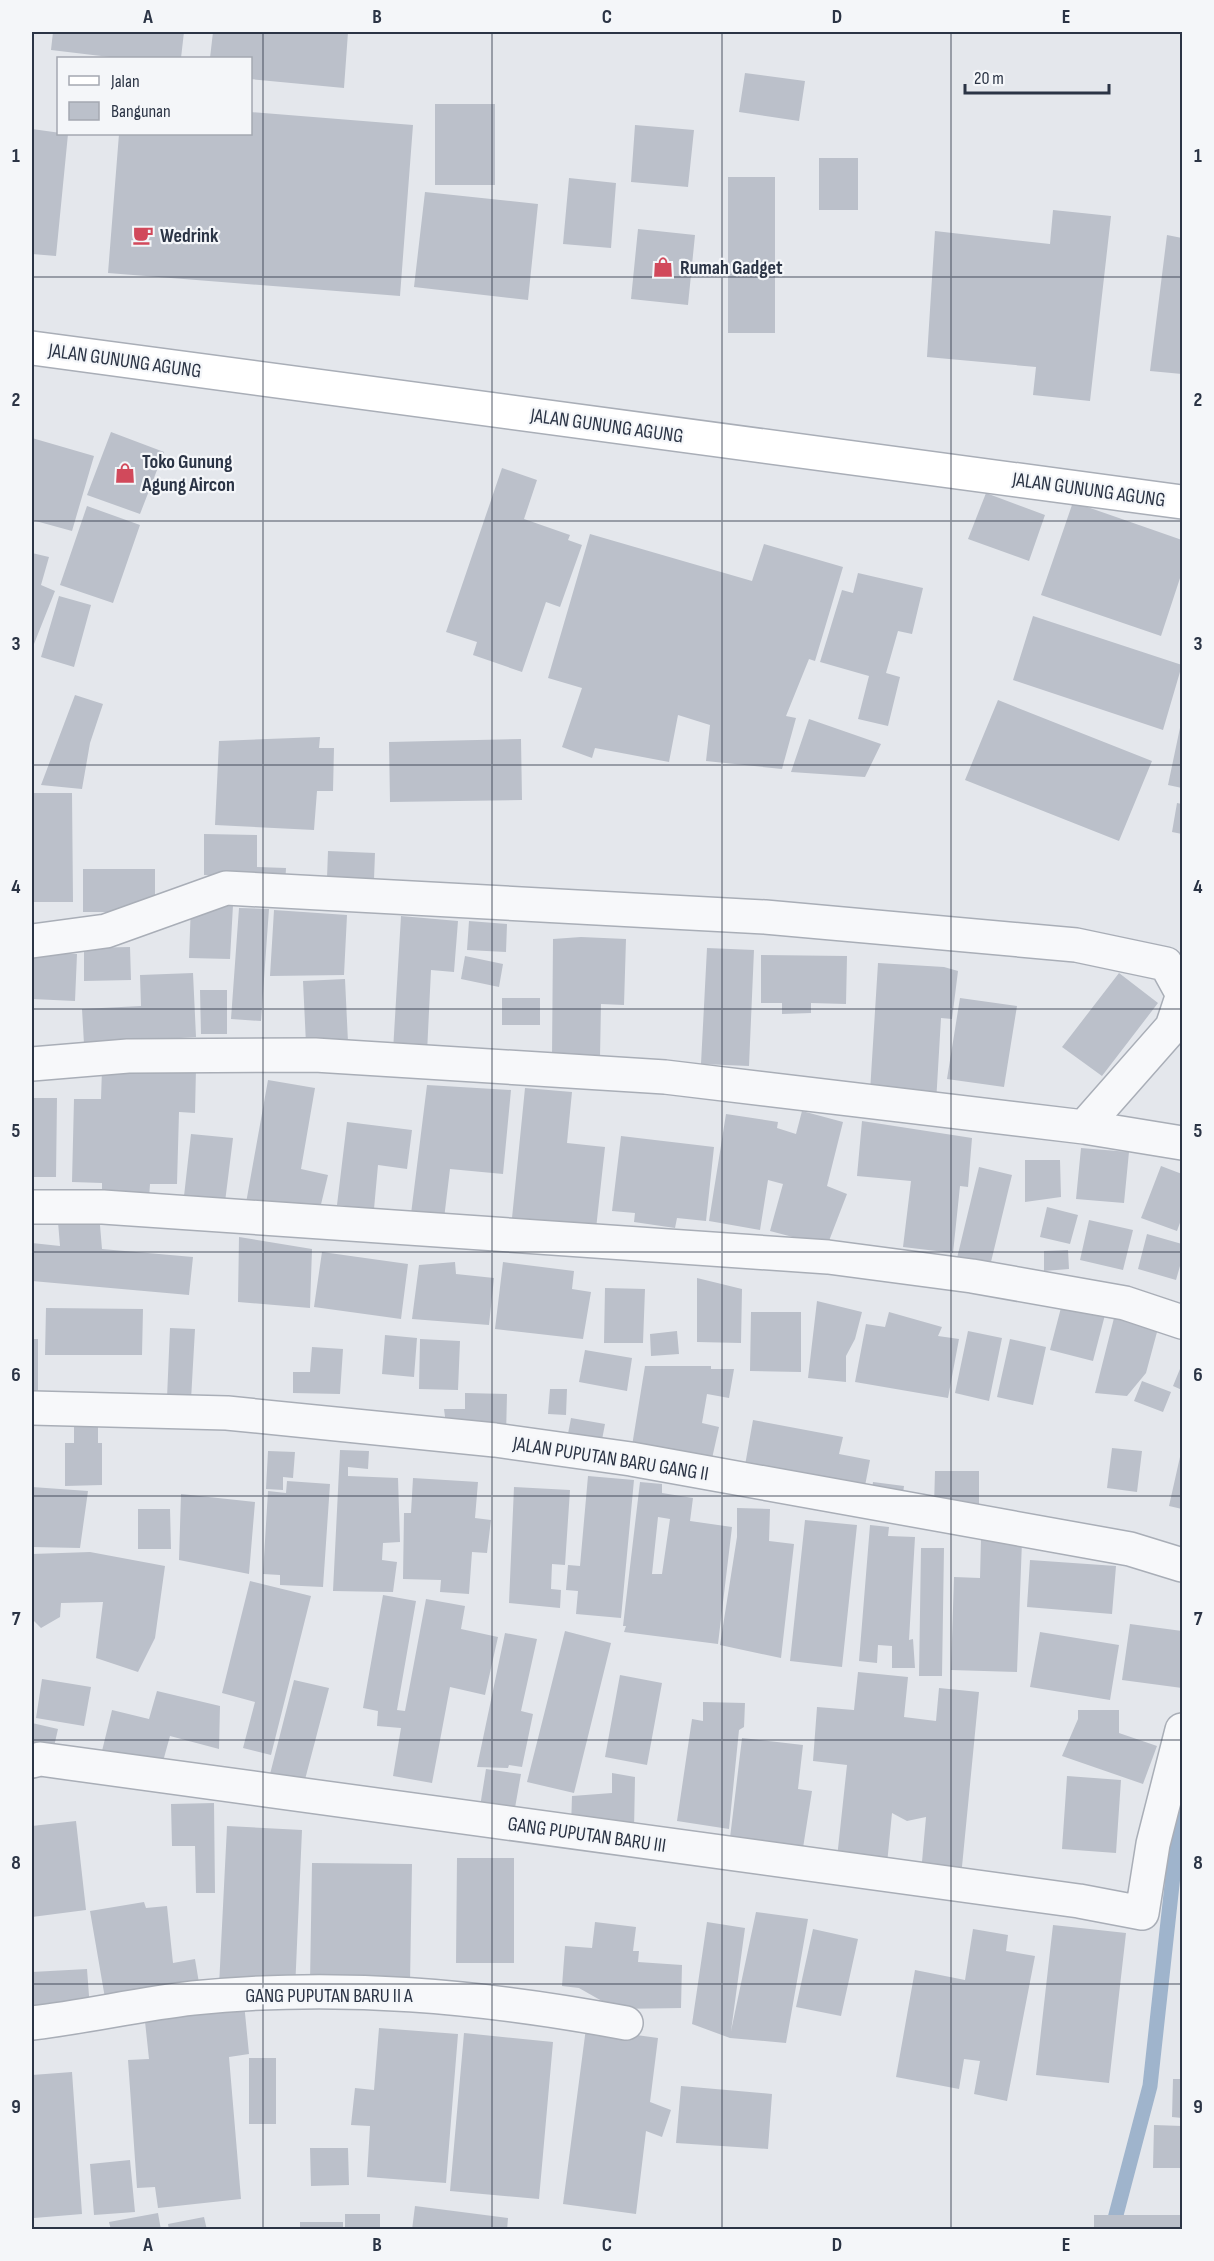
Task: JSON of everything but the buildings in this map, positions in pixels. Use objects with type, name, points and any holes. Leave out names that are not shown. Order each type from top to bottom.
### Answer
[{"type":"main road","name":"JALAN GUNUNG AGUNG","points":[[32,348],[1182,502]]},
{"type":"street","points":[[32,941],[105,931],[226,888],[765,917],[1076,945],[1166,964],[1182,995],[1172,1027],[1084,1127]]},
{"type":"street","points":[[32,1064],[128,1056],[315,1055],[666,1077],[1084,1127],[1182,1143]]},
{"type":"street","points":[[32,1207],[103,1208],[828,1257],[972,1276],[1125,1303],[1182,1322]]},
{"type":"street","name":"JALAN PUPUTAN BARU GANG II","points":[[32,1408],[227,1413],[495,1440],[631,1459],[1130,1549],[1182,1565]]},
{"type":"street","name":"GANG PUPUTAN BARU III","points":[[32,1761],[40,1759],[1079,1901],[1142,1913],[1154,1844],[1182,1730]]},
{"type":"street","name":"GANG PUPUTAN BARU II A","points":[[32,2024],[192,1998],[320,1991],[386,1991],[540,2007],[626,2023]]},
{"type":"waterway","points":[[1112,2230],[1150,2086],[1178,1830],[1182,1818]]},
{"type":"place","name":"Wedrink","points":[[143,235]]},
{"type":"place","name":"Rumah Gadget","points":[[663,267]]},
{"type":"place","name":"Toko Gunung Agung Aircon","points":[[125,473]]}]
